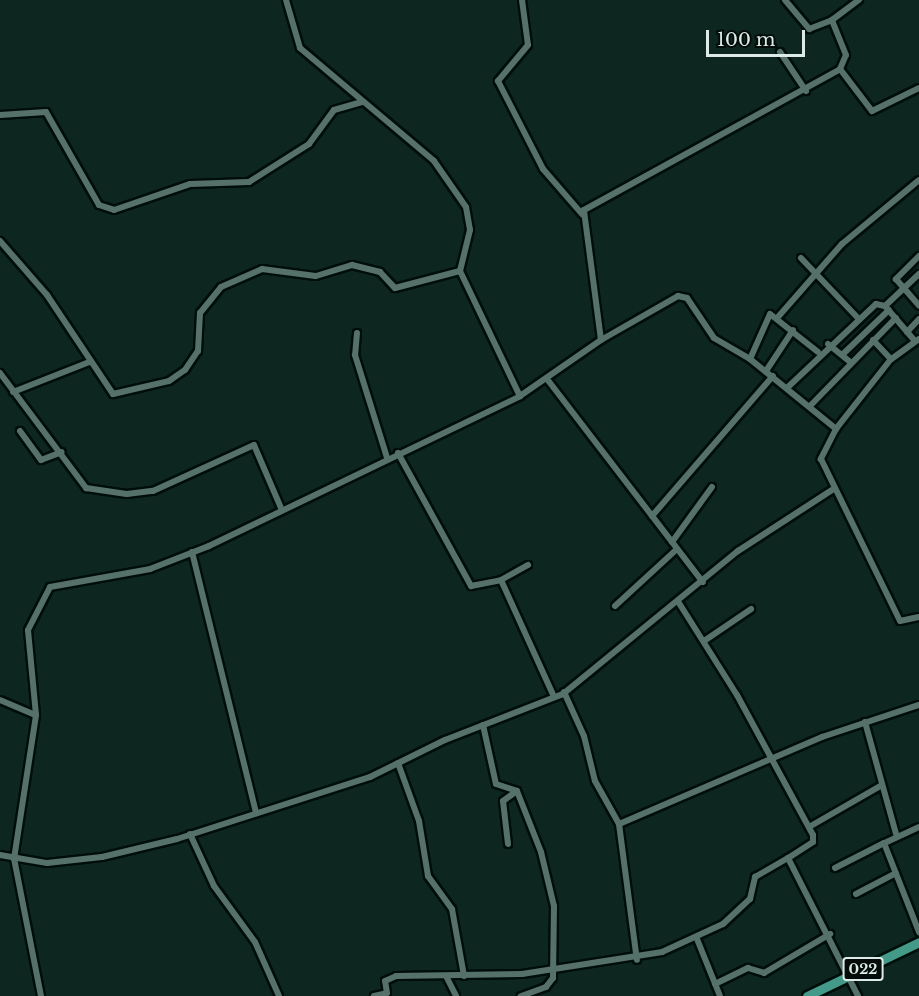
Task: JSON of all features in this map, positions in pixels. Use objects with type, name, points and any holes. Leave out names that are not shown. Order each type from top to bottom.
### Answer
[{"type":"main road","name":"022","points":[[807,996],[919,942]]},
{"type":"street","points":[[286,0],[300,48],[434,160],[466,207],[470,230],[460,271],[520,396]]},
{"type":"street","points":[[522,0],[528,45],[498,81],[543,169],[582,214],[596,278],[601,340]]},
{"type":"street","points":[[785,0],[809,29],[832,20],[859,0]]},
{"type":"street","points":[[582,214],[807,91],[840,69],[846,55],[832,20]]},
{"type":"street","points":[[780,52],[807,91]]},
{"type":"street","points":[[840,69],[872,111],[919,88]]},
{"type":"street","points":[[0,115],[46,112],[99,205],[114,210],[190,184],[249,182],[309,144],[334,110],[362,102]]},
{"type":"street","points":[[778,317],[814,272],[919,180]]},
{"type":"street","points":[[0,241],[47,295],[89,362],[113,394],[169,381],[198,351],[200,314],[221,287],[262,269],[316,276],[352,265],[380,272],[395,288],[460,271]]},
{"type":"street","points":[[801,258],[858,318]]},
{"type":"street","points":[[918,259],[896,277],[919,305]]},
{"type":"street","points":[[842,355],[919,274]]},
{"type":"street","points":[[41,996],[14,859],[36,715],[28,630],[47,590],[150,570],[192,552],[520,396],[601,340],[684,296],[709,334],[750,358],[788,387],[836,429]]},
{"type":"street","points":[[788,387],[818,352],[876,304],[887,308],[907,332],[917,340],[891,360],[836,429],[820,459],[832,490],[900,621],[919,616]]},
{"type":"street","points":[[750,358],[765,317],[778,317],[818,352]]},
{"type":"street","points":[[810,406],[850,362],[896,318]]},
{"type":"street","points":[[907,332],[919,319]]},
{"type":"street","points":[[766,371],[793,330]]},
{"type":"street","points":[[357,333],[355,354],[387,458]]},
{"type":"street","points":[[873,340],[891,360]]},
{"type":"street","points":[[828,344],[850,362]]},
{"type":"street","points":[[13,392],[89,362]]},
{"type":"street","points":[[0,373],[62,452],[86,488],[135,494],[161,488],[254,445],[281,508]]},
{"type":"street","points":[[652,516],[773,376]]},
{"type":"street","points":[[547,379],[703,582]]},
{"type":"street","points":[[20,431],[41,460],[62,452]]},
{"type":"street","points":[[398,453],[467,582],[475,586],[501,580],[528,565]]},
{"type":"street","points":[[672,542],[712,488]]},
{"type":"street","points":[[0,855],[47,863],[102,857],[190,834],[398,763],[483,725],[554,698],[564,693],[679,603],[738,551],[832,490]]},
{"type":"street","points":[[615,606],[677,549]]},
{"type":"street","points":[[192,552],[256,813]]},
{"type":"street","points":[[501,580],[554,698]]},
{"type":"street","points":[[374,996],[387,993],[386,981],[396,976],[447,978],[555,970],[637,960],[697,939],[747,904],[758,874],[813,842],[809,827],[772,759],[704,641],[679,603]]},
{"type":"street","points":[[704,641],[751,609]]},
{"type":"street","points":[[564,693],[584,736],[595,781],[619,824],[637,960]]},
{"type":"street","points":[[0,700],[36,715]]},
{"type":"street","points":[[619,824],[865,722],[919,705]]},
{"type":"street","points":[[865,722],[896,834]]},
{"type":"street","points":[[483,725],[497,787],[517,791]]},
{"type":"street","points":[[398,763],[419,821],[428,876],[452,909],[464,976]]},
{"type":"street","points":[[809,827],[882,785]]},
{"type":"street","points":[[508,844],[503,801],[517,791]]},
{"type":"street","points":[[517,791],[549,879],[555,970],[546,987],[521,996]]},
{"type":"street","points":[[835,868],[884,843],[896,834],[919,826]]},
{"type":"street","points":[[190,834],[214,886],[255,942],[279,996]]},
{"type":"street","points":[[884,843],[919,932]]},
{"type":"street","points":[[788,858],[830,934],[858,996]]},
{"type":"street","points":[[856,894],[896,873]]},
{"type":"street","points":[[715,984],[748,968],[764,973],[830,934]]},
{"type":"street","points":[[697,939],[720,996]]},
{"type":"street","points":[[447,978],[456,996]]}]
